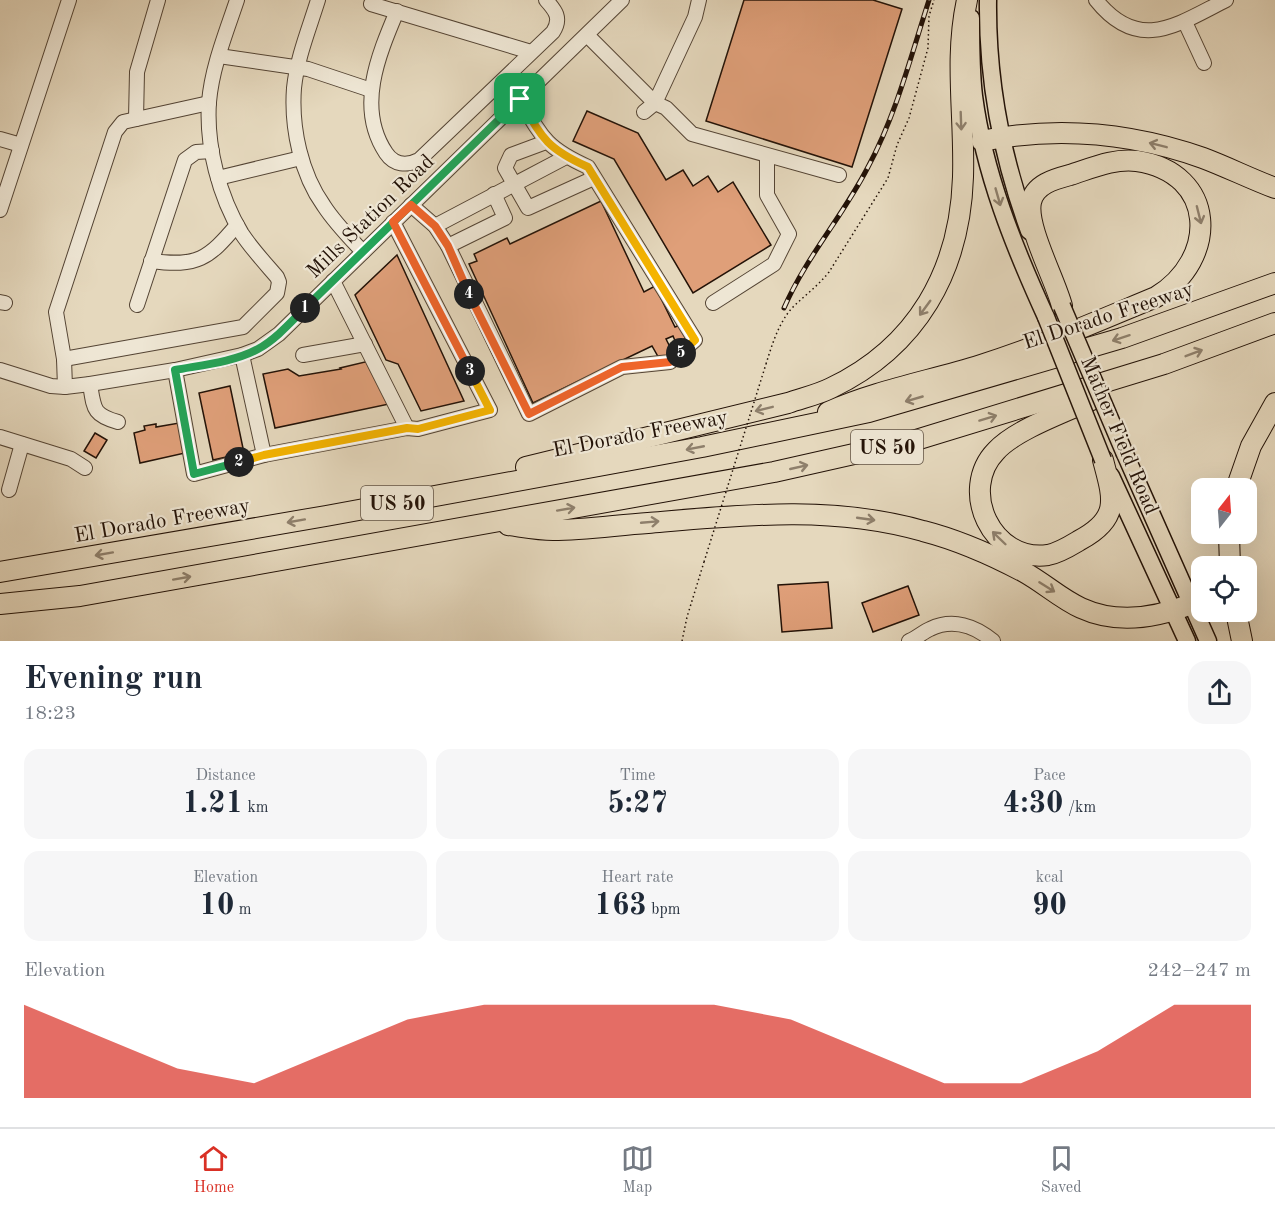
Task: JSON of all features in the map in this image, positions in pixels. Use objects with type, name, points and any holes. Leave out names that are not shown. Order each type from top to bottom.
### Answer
[{"type":"highway","points":[[326,516],[788,403],[830,389],[868,367],[902,338],[929,302],[949,262],[960,219],[963,175],[961,29],[969,0]]},
{"type":"highway","points":[[992,139],[1059,131],[1109,135],[1148,142],[1204,159],[1275,188]]},
{"type":"highway","points":[[793,429],[860,398],[979,366],[1034,347],[1156,297],[1169,289],[1192,263],[1200,240],[1199,212],[1193,197],[1184,185],[1167,172],[1152,165],[1126,161],[1106,164],[1055,179],[1034,192],[1031,211],[1033,226],[1062,306]]},
{"type":"highway","name":"El Dorado Freeway","points":[[0,572],[326,516],[793,429],[869,412],[1122,339],[1275,283]]},
{"type":"highway","name":"US 50","points":[[0,604],[80,596],[774,472],[916,440],[1164,364],[1275,323]]},
{"type":"highway","points":[[1103,460],[1113,496],[1110,513],[1105,522],[1090,535],[1057,553],[1031,555],[1004,544],[989,526],[979,495],[983,471],[995,451],[1014,437],[1164,364]]},
{"type":"highway","points":[[1240,478],[1251,447],[1275,403]]},
{"type":"highway","points":[[488,522],[552,530],[759,514],[815,513],[869,519],[923,531],[975,549],[1025,573],[1081,608],[1100,614],[1136,619],[1163,615],[1183,607]]},
{"type":"highway","points":[[1238,622],[1242,641]]},
{"type":"main road","name":"Mather Field Road","points":[[969,0],[974,95],[1016,196],[1038,257],[1062,306],[1125,454],[1183,607],[1187,641]]},
{"type":"main road","name":"Mather Field Road","points":[[988,0],[992,139],[1001,207],[1023,267],[1046,317],[1103,460],[1183,607],[1208,641]]},
{"type":"street","points":[[0,210],[69,0]]},
{"type":"street","points":[[136,119],[137,72],[158,0]]},
{"type":"street","points":[[64,359],[243,327],[277,293],[279,282],[237,225],[218,178],[212,151],[209,103],[219,56],[237,0]]},
{"type":"street","points":[[318,0],[298,67],[294,90],[301,158],[310,182],[323,205],[363,252]]},
{"type":"street","points":[[397,12],[378,58],[371,90],[371,109],[380,143],[393,160],[399,163],[412,163],[418,160],[553,32],[558,22],[556,11],[546,0]]},
{"type":"street","points":[[644,112],[655,103],[695,17],[699,0]]},
{"type":"street","points":[[1096,0],[1120,23],[1129,27],[1162,30],[1185,22],[1226,0]]},
{"type":"street","name":"Mills Station Road","points":[[0,370],[35,382],[65,387],[175,370],[243,355],[258,349],[279,334],[587,35],[619,1]]},
{"type":"street","points":[[371,4],[531,52]]},
{"type":"street","points":[[1185,22],[1204,63]]},
{"type":"street","points":[[587,35],[655,103],[666,108],[692,134],[839,175]]},
{"type":"street","points":[[219,56],[298,67],[334,76],[371,90]]},
{"type":"street","points":[[411,205],[435,226],[448,246],[529,414],[622,367],[670,362],[695,340],[588,167],[566,157],[542,139],[520,99]]},
{"type":"street","points":[[65,387],[64,359],[56,312],[115,132],[123,122],[209,103]]},
{"type":"street","points":[[0,139],[21,145]]},
{"type":"street","points":[[546,142],[511,155],[507,159],[505,168],[512,184],[528,208],[594,178]]},
{"type":"street","points":[[137,305],[185,160],[196,152],[212,151]]},
{"type":"street","points":[[713,303],[774,264],[789,234],[767,195],[767,156]]},
{"type":"street","points":[[435,226],[566,157]]},
{"type":"street","points":[[218,178],[301,158]]},
{"type":"street","points":[[448,246],[505,218],[494,194]]},
{"type":"street","points":[[175,370],[194,474],[264,455],[407,428],[418,429],[490,410],[393,222]]},
{"type":"street","points":[[151,261],[178,262],[204,258],[215,251],[237,225]]},
{"type":"street","points":[[333,281],[407,428]]},
{"type":"street","points":[[303,355],[365,344]]},
{"type":"street","points":[[243,355],[264,455]]},
{"type":"street","points":[[90,384],[94,409],[103,418],[118,422]]},
{"type":"street","points":[[0,437],[71,459],[85,468]]},
{"type":"street","points":[[9,490],[22,444]]},
{"type":"street","points":[[909,641],[929,629],[958,623],[982,632],[993,641]]},
{"type":"path","points":[[682,641],[687,617],[766,364],[781,325],[791,309],[829,272],[888,178],[897,145],[909,118],[928,48],[929,15],[933,0]]},
{"type":"building","points":[[744,0],[873,0],[902,9],[852,167],[706,121]]},
{"type":"building","points":[[587,111],[638,133],[666,180],[683,170],[693,186],[708,176],[718,192],[733,182],[771,245],[693,293],[614,159],[573,141]]},
{"type":"building","points":[[601,201],[644,292],[655,286],[675,327],[680,325],[687,338],[676,343],[673,336],[666,339],[673,353],[660,360],[652,346],[533,403],[469,264],[477,261],[474,254],[507,238],[510,244]]},
{"type":"building","points":[[397,255],[464,401],[421,411],[398,364],[386,360],[355,295]]},
{"type":"building","points":[[369,361],[389,404],[275,428],[263,374],[288,369],[299,376],[341,369]]},
{"type":"building","points":[[230,386],[244,453],[213,460],[199,393]]},
{"type":"building","points":[[179,423],[185,453],[140,463],[134,433],[145,430],[144,426],[156,424],[156,427]]},
{"type":"building","points":[[95,433],[107,440],[96,458],[84,451]]},
{"type":"building","points":[[828,582],[832,628],[782,632],[778,585]]},
{"type":"building","points":[[908,586],[919,615],[873,632],[862,603]]},
{"type":"railway","points":[[784,308],[803,271],[858,185],[878,147],[902,85],[929,0]]},
{"type":"route","points":[[520,99],[411,205],[363,252],[279,334],[258,349],[243,355],[175,370],[194,474],[264,455],[407,428],[418,429],[490,410],[393,222],[411,205],[435,226],[448,246],[464,284],[529,414],[622,367],[670,362],[695,340],[588,167],[566,157],[542,139],[520,99]]}]
